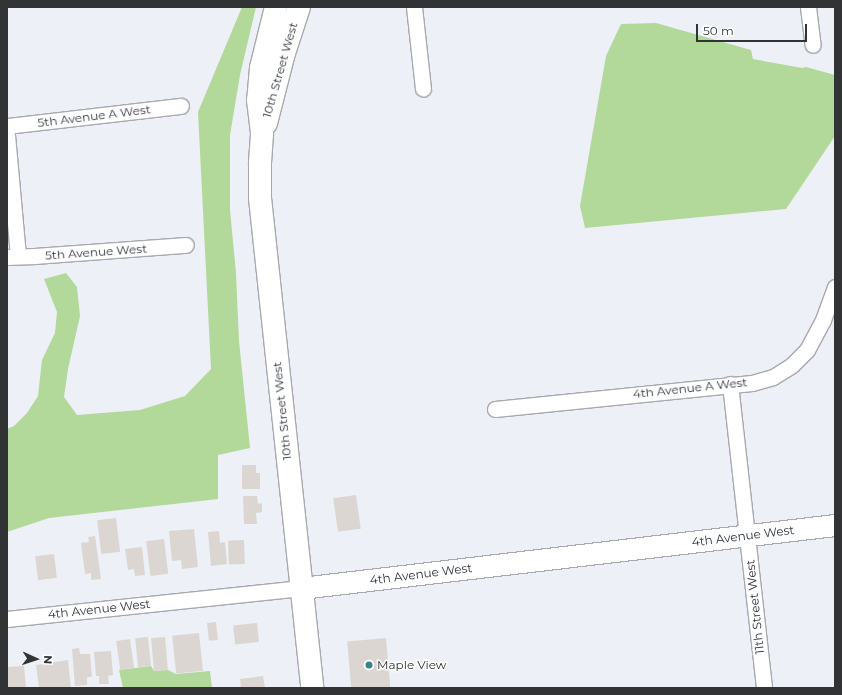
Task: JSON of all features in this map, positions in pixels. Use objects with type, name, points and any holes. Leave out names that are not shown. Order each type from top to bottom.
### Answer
[{"type":"main road","name":"10th Street West","points":[[276,7],[261,68],[258,100],[262,134],[260,198],[312,688]]},
{"type":"main road","name":"10th Street West","points":[[262,134],[272,103],[284,53],[299,7]]},
{"type":"street","points":[[414,7],[423,89]]},
{"type":"street","points":[[808,7],[813,45]]},
{"type":"street","name":"5th Avenue A West","points":[[7,126],[181,106]]},
{"type":"street","points":[[7,135],[13,256]]},
{"type":"street","name":"5th Avenue West","points":[[13,256],[35,256],[186,245]]},
{"type":"street","name":"4th Avenue A West","points":[[495,409],[752,382],[773,377],[792,365],[807,350],[823,320],[835,287]]},
{"type":"street","name":"11th Street West","points":[[730,384],[764,688]]},
{"type":"street","name":"4th Avenue West","points":[[7,619],[301,588],[835,525]]},
{"type":"green space","points":[[242,7],[256,7],[240,75],[230,135],[230,210],[236,273],[239,341],[250,448],[218,455],[218,499],[49,518],[7,532],[7,429],[14,426],[27,413],[38,396],[42,360],[55,333],[57,312],[44,279],[66,273],[77,287],[80,316],[68,369],[64,397],[77,415],[140,410],[185,396],[211,369],[198,112]]},
{"type":"green space","points":[[656,23],[751,50],[753,59],[802,68],[806,67],[835,75],[835,136],[786,209],[585,228],[580,206],[606,56],[621,24]]},
{"type":"green space","points":[[151,666],[154,671],[168,670],[176,674],[210,671],[212,688],[123,688],[119,670]]},
{"type":"building","points":[[242,465],[256,465],[256,473],[260,473],[260,489],[242,489]]},
{"type":"building","points":[[356,495],[361,529],[338,532],[333,498]]},
{"type":"building","points":[[243,496],[257,496],[258,504],[262,503],[262,512],[256,513],[257,524],[244,524]]},
{"type":"building","points":[[116,518],[120,552],[101,554],[97,520]]},
{"type":"building","points":[[194,529],[198,567],[182,569],[181,560],[172,561],[169,531]]},
{"type":"building","points":[[219,531],[220,543],[225,542],[227,564],[211,566],[208,532]]},
{"type":"building","points":[[95,536],[101,579],[91,580],[91,573],[85,574],[81,543],[89,542],[88,537]]},
{"type":"building","points":[[164,539],[168,574],[150,576],[146,541]]},
{"type":"building","points":[[244,540],[245,564],[229,565],[228,541]]},
{"type":"building","points":[[142,547],[145,575],[135,576],[134,569],[128,570],[125,549]]},
{"type":"building","points":[[54,554],[57,578],[38,580],[35,556]]},
{"type":"building","points":[[216,622],[218,640],[209,641],[207,623]]},
{"type":"building","points":[[257,623],[259,642],[235,644],[233,626]]},
{"type":"building","points":[[199,633],[203,671],[176,674],[172,636]]},
{"type":"building","points":[[148,637],[151,666],[138,667],[135,638]]},
{"type":"building","points":[[165,637],[168,670],[154,671],[151,638]]},
{"type":"building","name":"Maple View","points":[[386,638],[390,688],[351,688],[347,641]]},
{"type":"building","points":[[130,639],[134,668],[120,670],[116,641]]},
{"type":"building","points":[[79,648],[80,654],[90,654],[92,677],[87,677],[87,685],[75,686],[72,649]]},
{"type":"building","points":[[111,651],[113,675],[108,676],[109,684],[99,684],[99,676],[96,676],[94,652]]},
{"type":"building","points":[[68,660],[71,688],[39,688],[36,665]]},
{"type":"building","points":[[24,666],[26,688],[7,688],[7,667]]},
{"type":"building","points":[[263,676],[265,688],[241,688],[240,679]]},
{"type":"place","name":"Maple View","points":[[369,665]]}]
